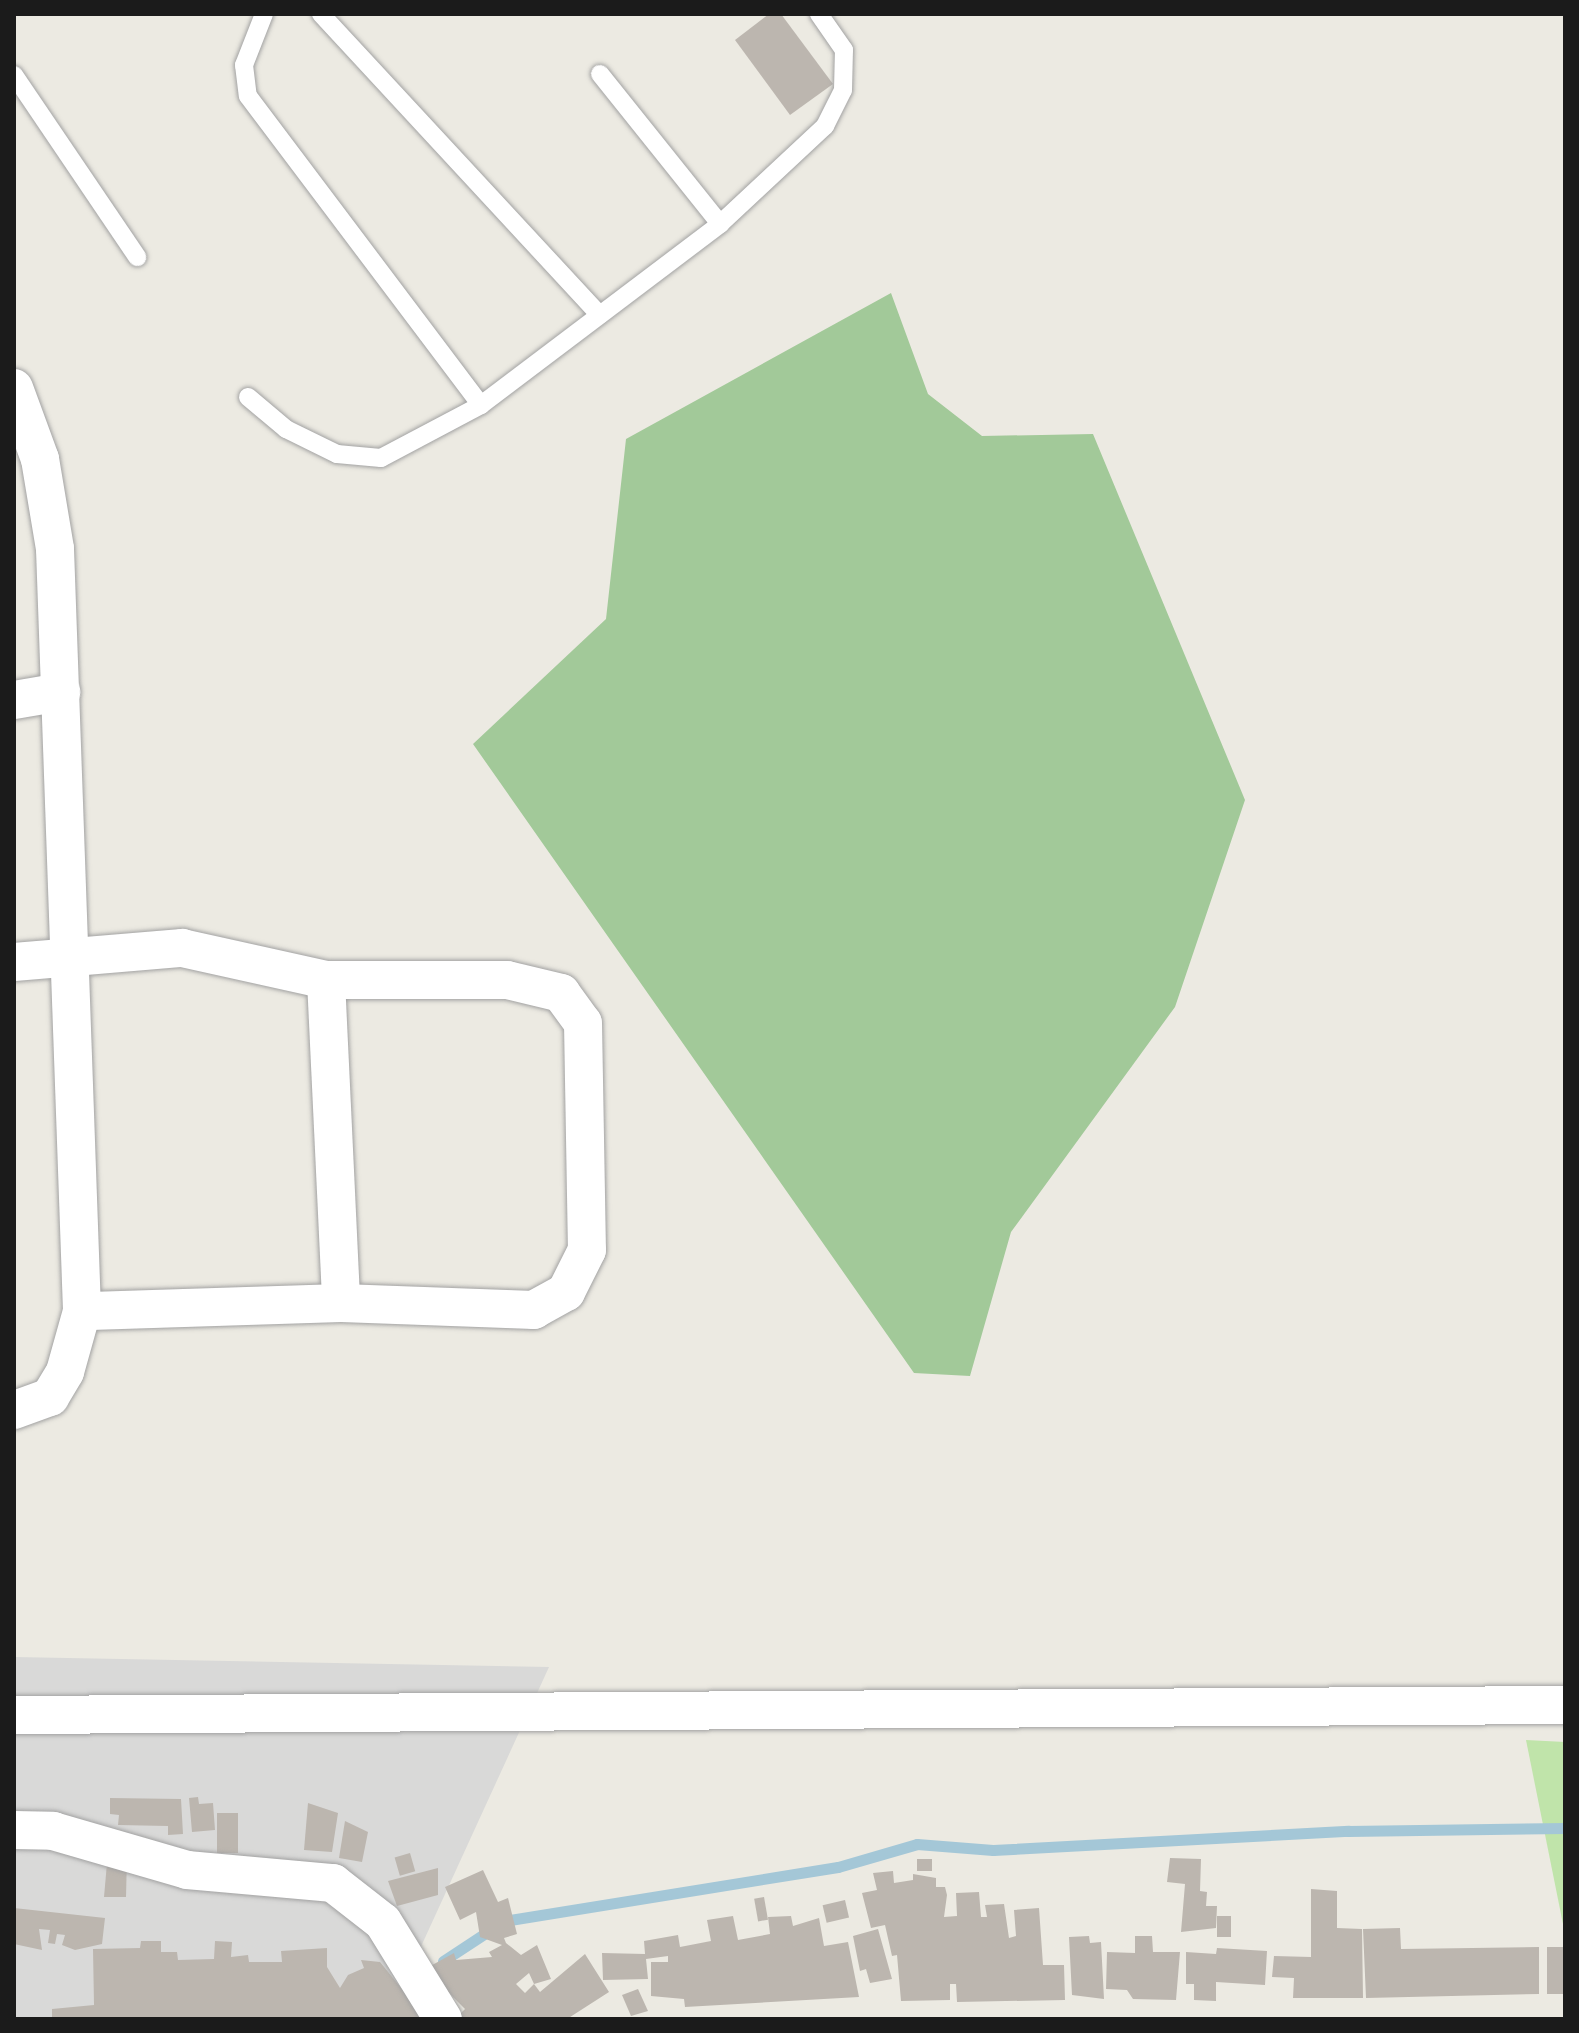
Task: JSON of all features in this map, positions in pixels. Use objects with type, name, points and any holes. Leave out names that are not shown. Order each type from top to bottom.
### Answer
[{"type":"street","points":[[14,388],[27,460],[55,549],[72,960],[82,1311],[65,1372],[50,1397],[14,1410]]},
{"type":"street","points":[[14,700],[61,692]]},
{"type":"street","points":[[14,962],[72,960],[182,948],[326,980],[507,980],[561,993],[583,1023],[587,1250],[566,1292],[534,1310],[341,1303],[82,1311]]},
{"type":"street","points":[[326,980],[341,1303]]},
{"type":"street","points":[[14,1715],[1565,1705]]},
{"type":"street","points":[[14,1830],[80,1837],[187,1870],[333,1883],[357,1896],[383,1922],[443,2019]]},
{"type":"lane","points":[[264,14],[244,65],[248,96],[481,405]]},
{"type":"lane","points":[[321,14],[600,315]]},
{"type":"lane","points":[[248,397],[286,429],[337,454],[381,458],[481,405],[720,224],[825,126],[843,90],[844,50],[819,14]]},
{"type":"lane","points":[[600,74],[720,224]]},
{"type":"lane","points":[[14,75],[137,257]]},
{"type":"shaded area","points":[[14,1657],[549,1667],[413,1964],[449,2019],[14,2019]]},
{"type":"green space","points":[[891,293],[928,394],[982,436],[1093,434],[1245,800],[1175,1007],[1011,1232],[970,1376],[914,1373],[473,744],[606,619],[626,439]]},
{"type":"green space","points":[[1526,1740],[1565,1742],[1565,1934]]},
{"type":"building","points":[[769,14],[781,14],[833,84],[790,115],[735,40]]},
{"type":"building","points":[[198,1797],[199,1804],[213,1803],[215,1830],[192,1832],[189,1798]]},
{"type":"building","points":[[110,1798],[181,1799],[183,1834],[168,1835],[168,1826],[118,1825],[119,1815],[110,1814]]},
{"type":"building","points":[[308,1803],[338,1813],[332,1852],[304,1850]]},
{"type":"building","points":[[217,1813],[238,1813],[238,1853],[217,1853]]},
{"type":"building","points":[[345,1821],[368,1832],[362,1862],[339,1858]]},
{"type":"building","points":[[108,1852],[127,1856],[126,1897],[104,1897]]},
{"type":"building","points":[[410,1853],[415,1871],[400,1876],[395,1857]]},
{"type":"building","points":[[1170,1858],[1201,1859],[1200,1891],[1207,1892],[1206,1906],[1217,1906],[1216,1928],[1181,1932],[1185,1884],[1167,1882]]},
{"type":"building","points":[[917,1859],[932,1859],[932,1871],[917,1871]]},
{"type":"building","points":[[438,1868],[438,1895],[397,1906],[388,1881]]},
{"type":"building","points":[[483,1870],[498,1902],[508,1898],[517,1934],[504,1938],[506,1943],[521,1955],[537,1945],[551,1979],[534,1984],[540,1992],[585,1954],[609,1992],[567,2019],[455,2019],[465,2009],[425,1969],[454,1953],[456,1960],[492,1957],[489,1952],[502,1945],[480,1937],[476,1912],[460,1920],[445,1887]],"holes":[[[529,1973],[534,1984],[525,1993],[516,1984]]]},
{"type":"building","points":[[893,1871],[894,1883],[913,1880],[913,1874],[936,1878],[936,1887],[945,1887],[947,1895],[944,1917],[957,1916],[956,1893],[979,1892],[981,1917],[987,1917],[985,1905],[1004,1904],[1009,1938],[1016,1936],[1014,1910],[1039,1908],[1043,1965],[1064,1965],[1065,2000],[957,2002],[956,1984],[950,1984],[950,2000],[901,2001],[897,1955],[892,1956],[885,1925],[871,1928],[862,1893],[877,1890],[873,1873]]},
{"type":"building","points":[[1311,1889],[1337,1891],[1337,1928],[1362,1929],[1363,1998],[1293,1998],[1294,1978],[1272,1977],[1274,1956],[1311,1957]]},
{"type":"building","points":[[764,1897],[768,1920],[758,1921],[754,1899]]},
{"type":"building","points":[[845,1900],[849,1918],[827,1923],[823,1905]]},
{"type":"building","points":[[14,1908],[105,1918],[102,1944],[75,1950],[62,1945],[65,1935],[57,1934],[55,1944],[48,1943],[50,1930],[39,1929],[42,1950],[14,1944]]},
{"type":"building","points":[[733,1916],[738,1940],[770,1934],[768,1917],[791,1916],[793,1926],[819,1918],[824,1946],[848,1942],[859,1997],[685,2007],[684,1999],[651,1996],[651,1962],[668,1962],[668,1956],[646,1959],[648,1979],[603,1980],[602,1953],[645,1954],[644,1941],[678,1935],[680,1947],[711,1941],[707,1920]]},
{"type":"building","points":[[1217,1916],[1231,1916],[1231,1937],[1217,1937]]},
{"type":"building","points":[[1400,1928],[1401,1949],[1539,1947],[1539,1994],[1366,1998],[1363,1929]]},
{"type":"building","points":[[878,1929],[892,1979],[870,1983],[866,1969],[860,1971],[853,1936]]},
{"type":"building","points":[[1089,1936],[1090,1943],[1101,1942],[1104,1999],[1072,1995],[1069,1937]]},
{"type":"building","points":[[1135,1936],[1152,1936],[1153,1952],[1180,1952],[1176,2000],[1133,1999],[1127,1990],[1106,1989],[1107,1952],[1135,1953]]},
{"type":"building","points":[[141,1941],[161,1941],[161,1952],[177,1952],[178,1960],[214,1959],[215,1941],[232,1942],[231,1957],[248,1955],[249,1962],[282,1962],[281,1951],[327,1948],[327,1967],[340,1988],[348,1975],[364,1968],[361,1960],[380,1962],[426,2019],[52,2019],[52,2009],[94,2005],[93,1949],[140,1948]]},
{"type":"building","points":[[1547,1947],[1565,1947],[1565,1994],[1547,1994]]},
{"type":"building","points":[[1217,1948],[1267,1951],[1265,1985],[1216,1982],[1216,2001],[1194,2000],[1194,1984],[1186,1984],[1186,1952],[1216,1954]]},
{"type":"building","points":[[638,1989],[648,2011],[631,2016],[622,1995]]},
{"type":"waterway","points":[[443,1961],[504,1921],[838,1867],[917,1844],[993,1850],[1348,1831],[1565,1828]]}]
